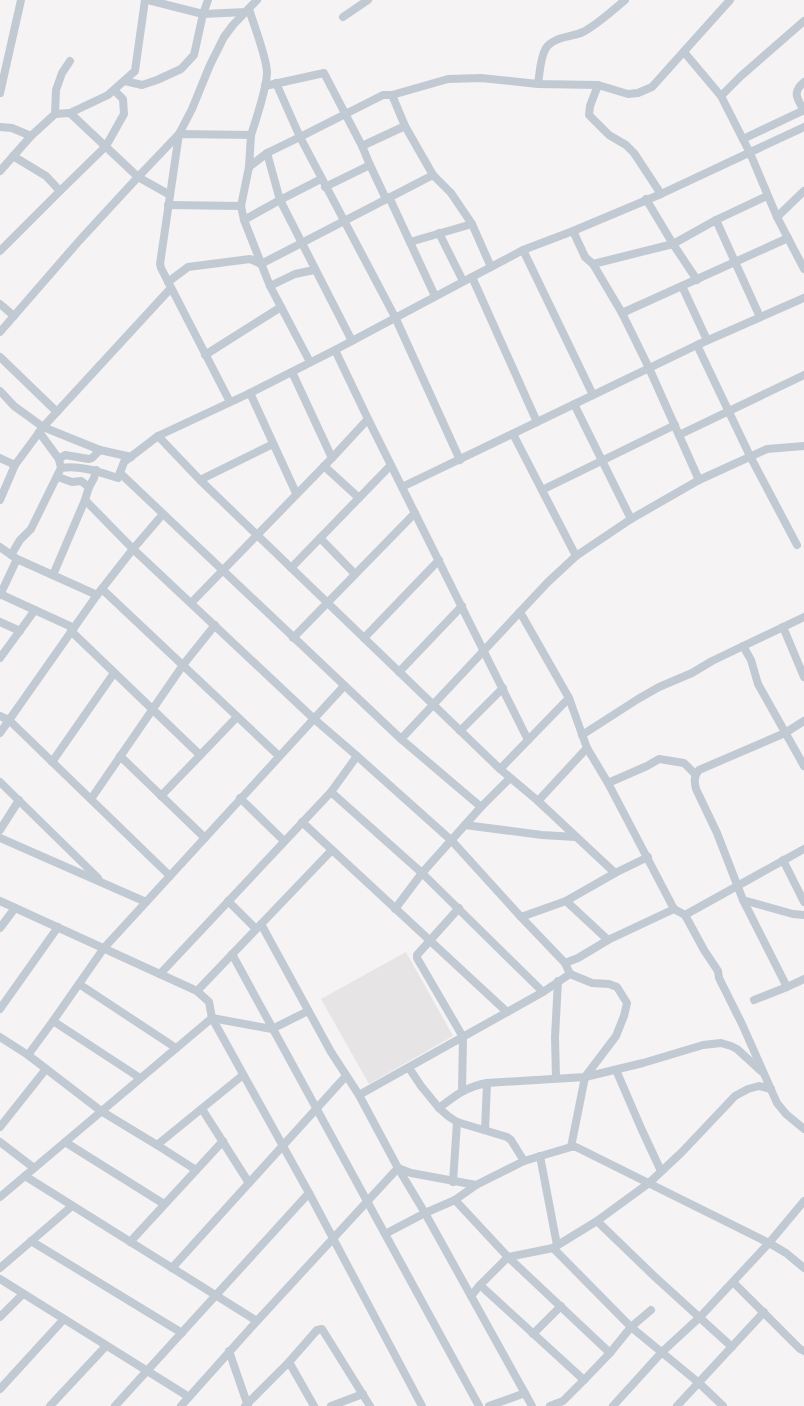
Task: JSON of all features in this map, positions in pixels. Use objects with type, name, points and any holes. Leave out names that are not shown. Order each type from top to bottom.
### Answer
[{"type":"street","points":[[0,93],[4,60],[21,0]]},
{"type":"street","points":[[0,171],[31,136],[55,114],[70,113],[108,95],[135,71],[145,0]]},
{"type":"street","points":[[148,0],[203,14],[247,11]]},
{"type":"street","points":[[125,81],[142,85],[157,80],[180,69],[194,55],[203,14],[208,0]]},
{"type":"street","points":[[0,332],[138,177],[179,134],[192,109],[210,65],[224,37],[233,25],[257,0]]},
{"type":"street","points":[[343,17],[368,0]]},
{"type":"street","points":[[538,84],[543,55],[547,46],[557,40],[573,36],[584,31],[625,0]]},
{"type":"street","points":[[249,167],[267,153],[383,95],[392,95],[448,79],[481,78],[538,84],[598,85],[628,94],[638,93],[652,87],[730,0]]},
{"type":"street","points":[[247,11],[263,55],[267,72],[265,86],[251,135],[249,167],[241,206],[244,220],[270,286],[310,362]]},
{"type":"street","points":[[721,96],[741,76],[804,21]]},
{"type":"street","points":[[684,52],[721,96],[750,153],[777,217],[804,269]]},
{"type":"street","points":[[55,114],[56,90],[62,73],[70,61]]},
{"type":"street","points":[[265,86],[324,73],[410,242],[435,296]]},
{"type":"street","points":[[742,138],[804,110],[796,97],[797,91],[804,82]]},
{"type":"street","points":[[276,83],[300,137],[325,187],[395,317],[460,460]]},
{"type":"street","points":[[598,85],[590,106],[589,115],[609,135],[626,145],[634,153],[661,194]]},
{"type":"street","points":[[0,251],[106,146],[124,114],[123,99],[114,90]]},
{"type":"street","points":[[392,95],[405,126],[433,175],[451,194],[472,224],[491,267]]},
{"type":"street","points":[[70,113],[138,177],[170,195]]},
{"type":"street","points":[[362,146],[405,126]]},
{"type":"street","points":[[0,127],[12,128],[31,136]]},
{"type":"street","points":[[61,468],[77,467],[96,470],[118,478],[124,462],[158,436],[292,372],[523,250],[661,194],[804,127]]},
{"type":"street","points":[[179,134],[251,135]]},
{"type":"street","points":[[179,134],[160,261],[161,268],[230,402]]},
{"type":"street","points":[[267,153],[280,200],[314,270],[352,341]]},
{"type":"street","points":[[13,156],[46,176],[60,191]]},
{"type":"street","points":[[325,187],[370,165]]},
{"type":"street","points":[[261,264],[433,175]]},
{"type":"street","points":[[244,220],[321,179]]},
{"type":"street","points":[[777,217],[804,191]]},
{"type":"street","points":[[593,264],[673,244],[716,220],[767,196]]},
{"type":"street","points":[[646,199],[696,280]]},
{"type":"street","points":[[168,205],[241,206]]},
{"type":"street","points":[[716,220],[760,317]]},
{"type":"street","points":[[410,242],[472,224]]},
{"type":"street","points":[[572,231],[585,257],[593,264],[622,313],[649,368],[699,480]]},
{"type":"street","points":[[439,233],[463,281]]},
{"type":"street","points":[[622,313],[788,238]]},
{"type":"street","points":[[523,250],[593,395]]},
{"type":"street","points":[[0,500],[15,465],[41,430],[170,285],[188,267],[250,259],[261,264]]},
{"type":"street","points":[[270,286],[296,274],[314,270]]},
{"type":"street","points":[[472,277],[537,422]]},
{"type":"street","points":[[682,286],[707,340]]},
{"type":"street","points":[[402,487],[707,340],[804,298]]},
{"type":"street","points":[[0,304],[14,316]]},
{"type":"street","points":[[205,355],[282,307]]},
{"type":"street","points":[[697,345],[750,456],[796,545]]},
{"type":"street","points":[[335,350],[528,740]]},
{"type":"street","points":[[0,357],[57,412]]},
{"type":"street","points":[[292,372],[332,458]]},
{"type":"street","points":[[679,435],[804,375]]},
{"type":"street","points":[[0,391],[14,406],[41,430],[59,459],[61,468],[58,477],[31,528],[20,540],[0,595],[35,610],[73,630],[114,673],[200,755]]},
{"type":"street","points":[[250,393],[296,493]]},
{"type":"street","points":[[574,404],[631,519]]},
{"type":"street","points":[[191,603],[256,534],[332,458],[368,418]]},
{"type":"street","points":[[542,490],[675,426]]},
{"type":"street","points":[[41,430],[100,450],[131,457]]},
{"type":"street","points":[[514,434],[576,556]]},
{"type":"street","points":[[158,436],[200,480],[460,731],[615,873]]},
{"type":"street","points":[[200,480],[273,444]]},
{"type":"street","points":[[401,739],[548,582],[576,556],[631,519],[699,480],[767,449],[804,446]]},
{"type":"street","points":[[59,459],[65,455],[89,459],[100,450]]},
{"type":"street","points":[[0,458],[15,465]]},
{"type":"street","points":[[291,568],[391,465]]},
{"type":"street","points":[[324,466],[359,498]]},
{"type":"street","points":[[53,575],[96,470]]},
{"type":"street","points":[[120,473],[401,739],[481,808]]},
{"type":"street","points":[[58,477],[72,482],[83,482],[89,487]]},
{"type":"street","points":[[85,500],[133,549],[313,718],[358,756],[452,841],[565,963],[570,974],[592,983],[608,984],[617,987],[627,1003],[624,1016],[616,1036],[585,1077],[571,1147]]},
{"type":"street","points":[[293,638],[415,513]]},
{"type":"street","points":[[0,733],[99,592],[163,514]]},
{"type":"street","points":[[320,538],[355,574]]},
{"type":"street","points":[[0,547],[14,557],[53,575],[99,592],[183,665],[279,756]]},
{"type":"street","points":[[364,638],[439,560]]},
{"type":"street","points":[[399,672],[462,606]]},
{"type":"street","points":[[0,658],[35,610]]},
{"type":"street","points":[[520,612],[569,698],[587,748],[608,783],[648,857],[674,909],[685,915],[704,950],[718,971],[719,978],[781,1109],[804,1129]]},
{"type":"street","points":[[582,735],[645,695],[804,617]]},
{"type":"street","points":[[0,622],[20,631]]},
{"type":"street","points":[[91,799],[183,665],[215,625]]},
{"type":"street","points":[[783,627],[804,678]]},
{"type":"street","points":[[743,646],[751,660],[758,684],[804,766]]},
{"type":"street","points":[[52,762],[114,673]]},
{"type":"street","points":[[28,1055],[104,948],[313,718],[344,686]]},
{"type":"street","points":[[460,731],[503,688]]},
{"type":"street","points":[[500,769],[569,698]]},
{"type":"street","points":[[0,716],[9,720],[170,876]]},
{"type":"street","points":[[161,796],[237,717]]},
{"type":"street","points":[[695,774],[699,770],[785,733],[804,721]]},
{"type":"street","points":[[538,801],[587,748]]},
{"type":"street","points":[[120,756],[205,838]]},
{"type":"street","points":[[160,974],[331,792],[358,756]]},
{"type":"street","points":[[608,783],[647,766],[659,759],[684,763],[695,774],[696,789],[717,833],[743,900],[787,987]]},
{"type":"street","points":[[395,909],[422,873],[510,778]]},
{"type":"street","points":[[0,782],[103,882]]},
{"type":"street","points":[[331,792],[422,873],[543,992]]},
{"type":"street","points":[[240,798],[284,841]]},
{"type":"street","points":[[0,830],[19,800]]},
{"type":"street","points":[[302,822],[506,1012]]},
{"type":"street","points":[[465,826],[542,835],[576,837]]},
{"type":"street","points":[[0,838],[146,902]]},
{"type":"street","points":[[685,915],[804,849]]},
{"type":"street","points":[[197,991],[332,850]]},
{"type":"street","points":[[521,917],[566,901],[615,873],[648,857]]},
{"type":"street","points":[[783,860],[804,902]]},
{"type":"street","points":[[743,900],[793,914],[804,915]]},
{"type":"street","points":[[0,901],[197,991],[209,1002],[212,1018],[282,1146],[310,1193],[422,1406]]},
{"type":"street","points":[[228,901],[258,927],[346,1076],[359,1095],[398,1168],[425,1213],[532,1406]]},
{"type":"street","points":[[566,901],[608,940]]},
{"type":"street","points":[[0,928],[15,908]]},
{"type":"street","points":[[459,908],[419,952],[417,958],[463,1037],[462,1091]]},
{"type":"street","points":[[565,963],[578,958],[608,940],[674,909]]},
{"type":"street","points":[[0,1009],[58,928]]},
{"type":"street","points":[[232,954],[479,1406]]},
{"type":"street","points":[[359,1095],[543,992],[570,974]]},
{"type":"street","points":[[754,1000],[804,979]]},
{"type":"street","points":[[556,1078],[555,1037],[558,981]]},
{"type":"street","points":[[79,984],[176,1048]]},
{"type":"street","points":[[0,1197],[212,1018],[272,1028],[308,1011]]},
{"type":"street","points":[[53,1021],[140,1078]]},
{"type":"street","points":[[0,1036],[28,1055],[101,1111],[196,1170]]},
{"type":"street","points":[[439,1108],[462,1091],[474,1086],[487,1083],[585,1077],[643,1063],[703,1045],[720,1043],[737,1049],[765,1074]]},
{"type":"street","points":[[409,1068],[439,1108],[457,1122],[502,1135],[511,1140],[524,1161]]},
{"type":"street","points":[[0,1126],[46,1069]]},
{"type":"street","points":[[616,1070],[641,1128],[662,1171]]},
{"type":"street","points":[[157,1145],[243,1075]]},
{"type":"street","points":[[172,1268],[346,1076]]},
{"type":"street","points":[[485,1130],[487,1083]]},
{"type":"street","points":[[471,1296],[480,1285],[508,1258],[555,1247],[597,1221],[649,1183],[682,1152],[735,1096],[753,1087],[759,1086],[771,1089]]},
{"type":"street","points":[[202,1109],[249,1183]]},
{"type":"street","points":[[453,1182],[457,1122]]},
{"type":"street","points":[[130,1242],[223,1141]]},
{"type":"street","points":[[0,1142],[34,1168]]},
{"type":"street","points":[[65,1142],[164,1204]]},
{"type":"street","points":[[385,1234],[425,1213],[455,1200],[476,1185],[524,1161],[571,1147],[581,1149],[769,1243],[786,1253],[804,1268]]},
{"type":"street","points":[[540,1156],[555,1247],[631,1327],[699,1383],[723,1406]]},
{"type":"street","points":[[398,1168],[411,1173],[453,1182],[476,1185]]},
{"type":"street","points":[[181,1406],[229,1351],[398,1168]]},
{"type":"street","points":[[25,1176],[257,1321]]},
{"type":"street","points":[[115,1406],[310,1193]]},
{"type":"street","points":[[455,1200],[508,1258],[610,1353]]},
{"type":"street","points":[[613,1406],[662,1352],[700,1317],[733,1282],[769,1243],[804,1201]]},
{"type":"street","points":[[0,1268],[72,1206]]},
{"type":"street","points":[[597,1221],[655,1277],[732,1347]]},
{"type":"street","points":[[31,1241],[182,1333]]},
{"type":"street","points":[[0,1279],[189,1397]]},
{"type":"street","points":[[733,1282],[800,1349],[804,1351]]},
{"type":"street","points":[[480,1285],[584,1380]]},
{"type":"street","points":[[0,1317],[23,1294]]},
{"type":"street","points":[[534,1334],[561,1306]]},
{"type":"street","points":[[550,1406],[563,1401],[610,1353],[631,1327],[651,1310]]},
{"type":"street","points":[[677,1406],[764,1312]]},
{"type":"street","points":[[0,1389],[64,1319]]},
{"type":"street","points":[[229,1351],[247,1405],[289,1362],[317,1330],[322,1329],[364,1394],[370,1406]]},
{"type":"street","points":[[50,1406],[106,1346]]},
{"type":"street","points":[[289,1362],[314,1406]]},
{"type":"street","points":[[489,1406],[525,1393]]},
{"type":"street","points":[[331,1406],[364,1394]]},
{"type":"shaded area","points":[[406,952],[453,1036],[369,1084],[321,999]]}]
